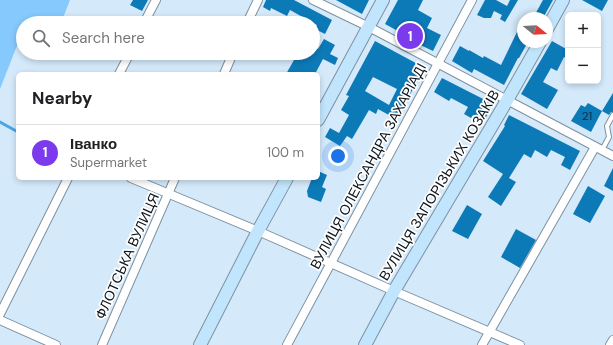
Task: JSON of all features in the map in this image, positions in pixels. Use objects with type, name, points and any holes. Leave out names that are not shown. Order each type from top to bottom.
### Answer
[{"type":"main road","points":[[320,116],[383,0]]},
{"type":"main road","points":[[553,18],[563,0]]},
{"type":"main road","name":"ВУЛИЦЯ ЗАПОРІЗЬКИХ КОЗАКІВ","points":[[365,345],[389,289],[507,100],[537,48]]},
{"type":"main road","points":[[200,345],[258,231],[286,180]]},
{"type":"street","points":[[148,16],[156,0]]},
{"type":"street","points":[[250,16],[258,0]]},
{"type":"street","points":[[313,0],[369,27],[613,156]]},
{"type":"street","name":"ВУЛИЦЯ ОЛЕКСАНДРА ЗАХАРІАДІ","points":[[287,345],[472,0]]},
{"type":"street","points":[[120,72],[126,60]]},
{"type":"street","points":[[225,72],[230,60]]},
{"type":"street","points":[[482,345],[598,149]]},
{"type":"street","points":[[0,314],[67,180]]},
{"type":"street","points":[[136,180],[258,231],[520,345]]},
{"type":"street","name":"ФЛОТСЬКА ВУЛИЦЯ","points":[[102,345],[174,180]]},
{"type":"street","points":[[0,320],[56,345]]},
{"type":"street","points":[[610,345],[613,340]]},
{"type":"lane","points":[[598,149],[609,137],[607,126],[613,116]]},
{"type":"shaded area","points":[[0,0],[70,0],[64,16],[16,16],[16,48],[0,89]]},
{"type":"building","points":[[133,0],[148,0],[142,11],[130,5]]},
{"type":"building","points":[[266,0],[294,0],[332,20],[325,34],[320,32],[320,16],[301,16],[290,10],[287,16],[271,8],[270,11],[263,7]]},
{"type":"building","points":[[336,0],[369,0],[362,14]]},
{"type":"building","points":[[398,0],[423,0],[418,10],[432,18],[427,28],[441,35],[433,51],[412,41],[411,43],[403,39],[405,35],[385,24]]},
{"type":"building","points":[[485,0],[496,0],[507,6],[510,0],[518,0],[505,22],[500,19],[502,15],[494,11],[491,18],[484,18],[477,15]]},
{"type":"building","points":[[543,0],[553,0],[546,12],[536,12]]},
{"type":"building","points":[[582,0],[608,0],[602,11]]},
{"type":"building","points":[[517,32],[517,48],[525,48],[504,85],[474,69],[472,73],[452,61],[460,46],[483,58],[484,56],[501,65]]},
{"type":"building","points":[[324,39],[335,45],[330,54],[338,58],[335,65],[323,59],[316,72],[287,72],[294,60],[320,60],[320,46]]},
{"type":"building","points":[[375,41],[425,68],[396,119],[378,109],[376,114],[369,110],[352,139],[347,136],[340,146],[325,137],[330,128],[339,133],[349,115],[341,110],[349,96],[346,95]],"holes":[[[373,77],[397,89],[389,105],[365,91]]]},
{"type":"building","points":[[553,42],[565,48],[565,58],[557,71],[551,68],[543,82],[558,90],[547,109],[521,94],[548,48],[553,48]]},
{"type":"building","points":[[442,78],[493,104],[484,121],[473,115],[471,118],[464,114],[468,107],[451,98],[449,101],[434,92]]},
{"type":"building","points":[[613,93],[613,112],[609,115],[602,111]]},
{"type":"building","points":[[588,103],[602,111],[591,132],[571,121],[581,105],[585,107]]},
{"type":"building","points":[[509,115],[580,151],[570,170],[561,165],[565,157],[551,150],[547,157],[535,150],[531,158],[524,154],[509,178],[516,182],[501,206],[488,197],[503,174],[483,161],[505,126],[504,125]]},
{"type":"building","points":[[613,168],[613,191],[604,186]]},
{"type":"building","points":[[320,172],[327,175],[322,187],[326,189],[321,202],[308,197],[307,191],[311,180],[320,180]]},
{"type":"building","points":[[588,186],[605,196],[590,223],[573,214]]},
{"type":"building","points":[[467,205],[482,214],[468,239],[452,231]]},
{"type":"building","points":[[516,229],[536,240],[520,268],[501,257]]},
{"type":"waterway","points":[[0,122],[16,131]]},
{"type":"place","name":"Іванко","points":[[410,36]]}]
